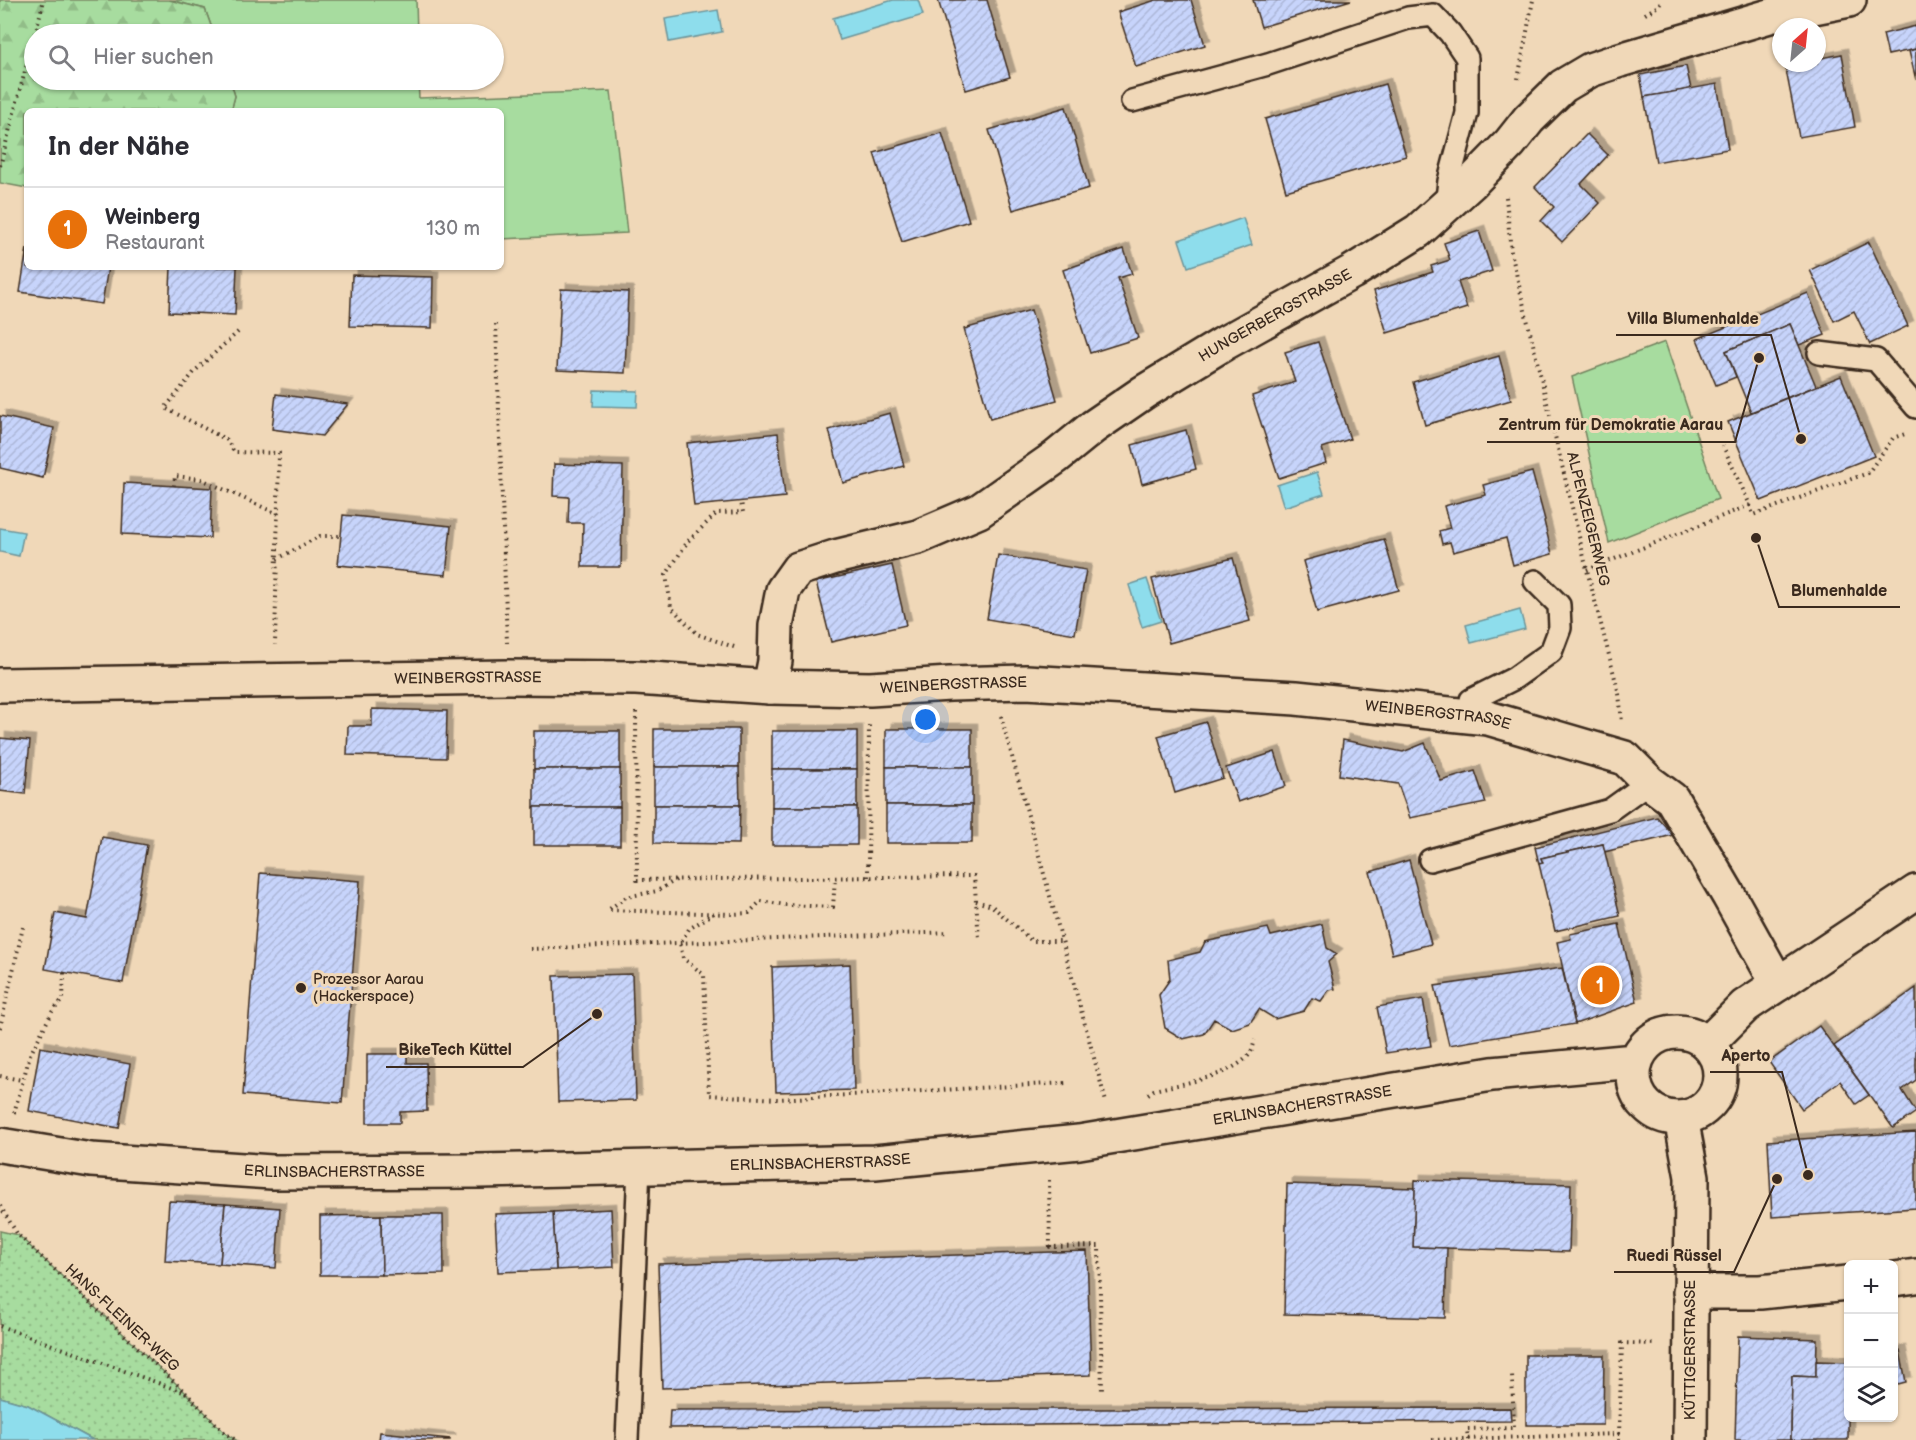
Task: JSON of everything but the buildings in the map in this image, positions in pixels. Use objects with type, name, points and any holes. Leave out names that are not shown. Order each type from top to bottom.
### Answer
[{"type":"street","name":"HUNGERBERGSTRASSE","points":[[772,674],[776,626],[783,590],[798,569],[835,557],[918,537],[980,511],[1144,392],[1223,344],[1352,272],[1418,231],[1471,183],[1510,143],[1529,119],[1563,86],[1590,70],[1620,60],[1773,15],[1849,0]]},
{"type":"street","name":"WEINBERGSTRASSE","points":[[0,685],[508,677],[636,678],[772,674],[870,689],[1026,682],[1296,698],[1488,718],[1625,758],[1649,782],[1672,799],[1778,984]]},
{"type":"street","points":[[1707,1044],[1745,1006],[1916,892]]},
{"type":"street","points":[[1681,1032],[1695,1036],[1707,1044],[1715,1055],[1719,1069],[1719,1082],[1706,1107],[1681,1118],[1654,1111],[1643,1102],[1636,1089],[1635,1061],[1642,1049],[1653,1038],[1666,1033],[1681,1032]]},
{"type":"street","name":"ERLINSBACHERSTRASSE","points":[[6,1133],[91,1160],[272,1172],[479,1172],[875,1162],[1115,1136],[1492,1074],[1635,1061]]},
{"type":"street","name":"KÜTTIGERSTRASSE","points":[[1681,1118],[1692,1177],[1690,1440]]},
{"type":"street","points":[[1898,1278],[1916,1276]]},
{"type":"street","points":[[1690,1292],[1760,1292],[1844,1283]]},
{"type":"lane","points":[[1132,101],[1268,64],[1408,18],[1433,15],[1450,33],[1467,58],[1467,113],[1449,181],[1446,207]]},
{"type":"lane","points":[[1819,353],[1876,360],[1916,407]]},
{"type":"lane","points":[[1470,716],[1472,700],[1513,679],[1551,652],[1560,628],[1558,605],[1535,580]]},
{"type":"lane","points":[[1430,860],[1610,810],[1649,782]]},
{"type":"lane","points":[[627,1440],[639,1167]]},
{"type":"path","points":[[38,24],[44,0]]},
{"type":"path","points":[[1517,87],[1533,0]]},
{"type":"path","points":[[0,166],[24,77]]},
{"type":"path","name":"ALPENZEIGERWEG","points":[[1511,252],[1619,694],[1625,758]]},
{"type":"path","points":[[496,324],[508,677]]},
{"type":"path","points":[[238,332],[196,370],[165,408],[227,440],[234,452],[279,453],[274,682]]},
{"type":"path","points":[[1723,446],[1753,515],[1868,473],[1893,438],[1908,432]]},
{"type":"path","points":[[174,486],[175,476],[201,479],[278,514]]},
{"type":"path","points":[[741,502],[743,512],[717,513],[688,541],[666,575],[671,607],[697,634],[772,674]]},
{"type":"path","points":[[1587,570],[1750,505]]},
{"type":"path","points":[[276,560],[320,536],[341,536]]},
{"type":"path","points":[[636,678],[637,880],[974,876],[979,938]]},
{"type":"path","points":[[992,683],[1115,1136]]},
{"type":"path","points":[[868,877],[870,689]]},
{"type":"path","points":[[676,880],[657,891],[626,897],[608,910],[748,913],[761,901],[833,907],[835,878]]},
{"type":"path","points":[[976,901],[992,906],[1032,941],[1062,941]]},
{"type":"path","points":[[714,913],[689,929],[680,943],[683,958],[704,975],[709,1095],[778,1099],[1067,1083]]},
{"type":"path","points":[[0,1028],[24,923]]},
{"type":"path","points":[[530,949],[949,932]]},
{"type":"path","points":[[6,1133],[30,1055],[52,1012],[63,999],[64,973]]},
{"type":"path","points":[[1140,1100],[1154,1089],[1232,1069],[1249,1055],[1255,1040]]},
{"type":"path","points":[[0,1076],[22,1080]]},
{"type":"path","points":[[1048,1145],[1050,1247],[1099,1246],[1101,1393]]},
{"type":"path","name":"HANS-FLEINER-WEG","points":[[0,1206],[18,1235],[185,1392],[226,1434],[236,1440]]},
{"type":"path","points":[[0,1326],[185,1392]]},
{"type":"path","points":[[1432,1440],[1619,1437],[1622,1343],[1658,1344]]},
{"type":"path","points":[[1468,1440],[1467,1429],[1514,1428],[1512,1375]]},
{"type":"green space","points":[[0,0],[169,0],[205,9],[210,24],[24,24],[24,90],[233,90],[235,96],[232,108],[24,108],[24,187],[0,183]]},
{"type":"green space","points":[[169,0],[416,0],[417,24],[210,24],[205,9]]},
{"type":"green space","points":[[233,90],[419,90],[419,98],[611,91],[627,233],[504,239],[504,108],[232,108],[235,96]]},
{"type":"green space","points":[[1665,342],[1718,499],[1609,543],[1572,377]]},
{"type":"green space","points":[[0,1231],[18,1235],[185,1392],[226,1434],[236,1440],[93,1440],[28,1405],[0,1397]]},
{"type":"water","points":[[893,0],[918,0],[923,15],[840,40],[833,18]]},
{"type":"water","points":[[718,10],[722,32],[669,42],[665,19]]},
{"type":"water","points":[[1243,218],[1252,245],[1188,267],[1179,240]]},
{"type":"water","points":[[594,390],[638,391],[637,407],[593,406]]},
{"type":"water","points":[[1317,472],[1324,494],[1284,507],[1277,485]]},
{"type":"water","points":[[0,528],[24,532],[19,556],[0,552]]},
{"type":"water","points":[[1147,579],[1161,621],[1142,627],[1129,585]]},
{"type":"water","points":[[1520,610],[1525,629],[1471,643],[1466,625]]},
{"type":"water","points":[[0,1397],[28,1405],[93,1440],[0,1440]]},
{"type":"place","name":"Zentrum für Demokratie Aarau","points":[[1759,358]]},
{"type":"place","name":"Villa Blumenhalde","points":[[1801,439]]},
{"type":"place","name":"Blumenhalde","points":[[1756,538]]},
{"type":"place","name":"Weinberg","points":[[1600,985]]},
{"type":"place","name":"Prozessor Aarau (Hackerspace)","points":[[301,988]]},
{"type":"place","name":"BikeTech Küttel","points":[[597,1014]]},
{"type":"place","name":"Aperto","points":[[1808,1175]]},
{"type":"place","name":"Ruedi Rüssel","points":[[1777,1179]]}]
